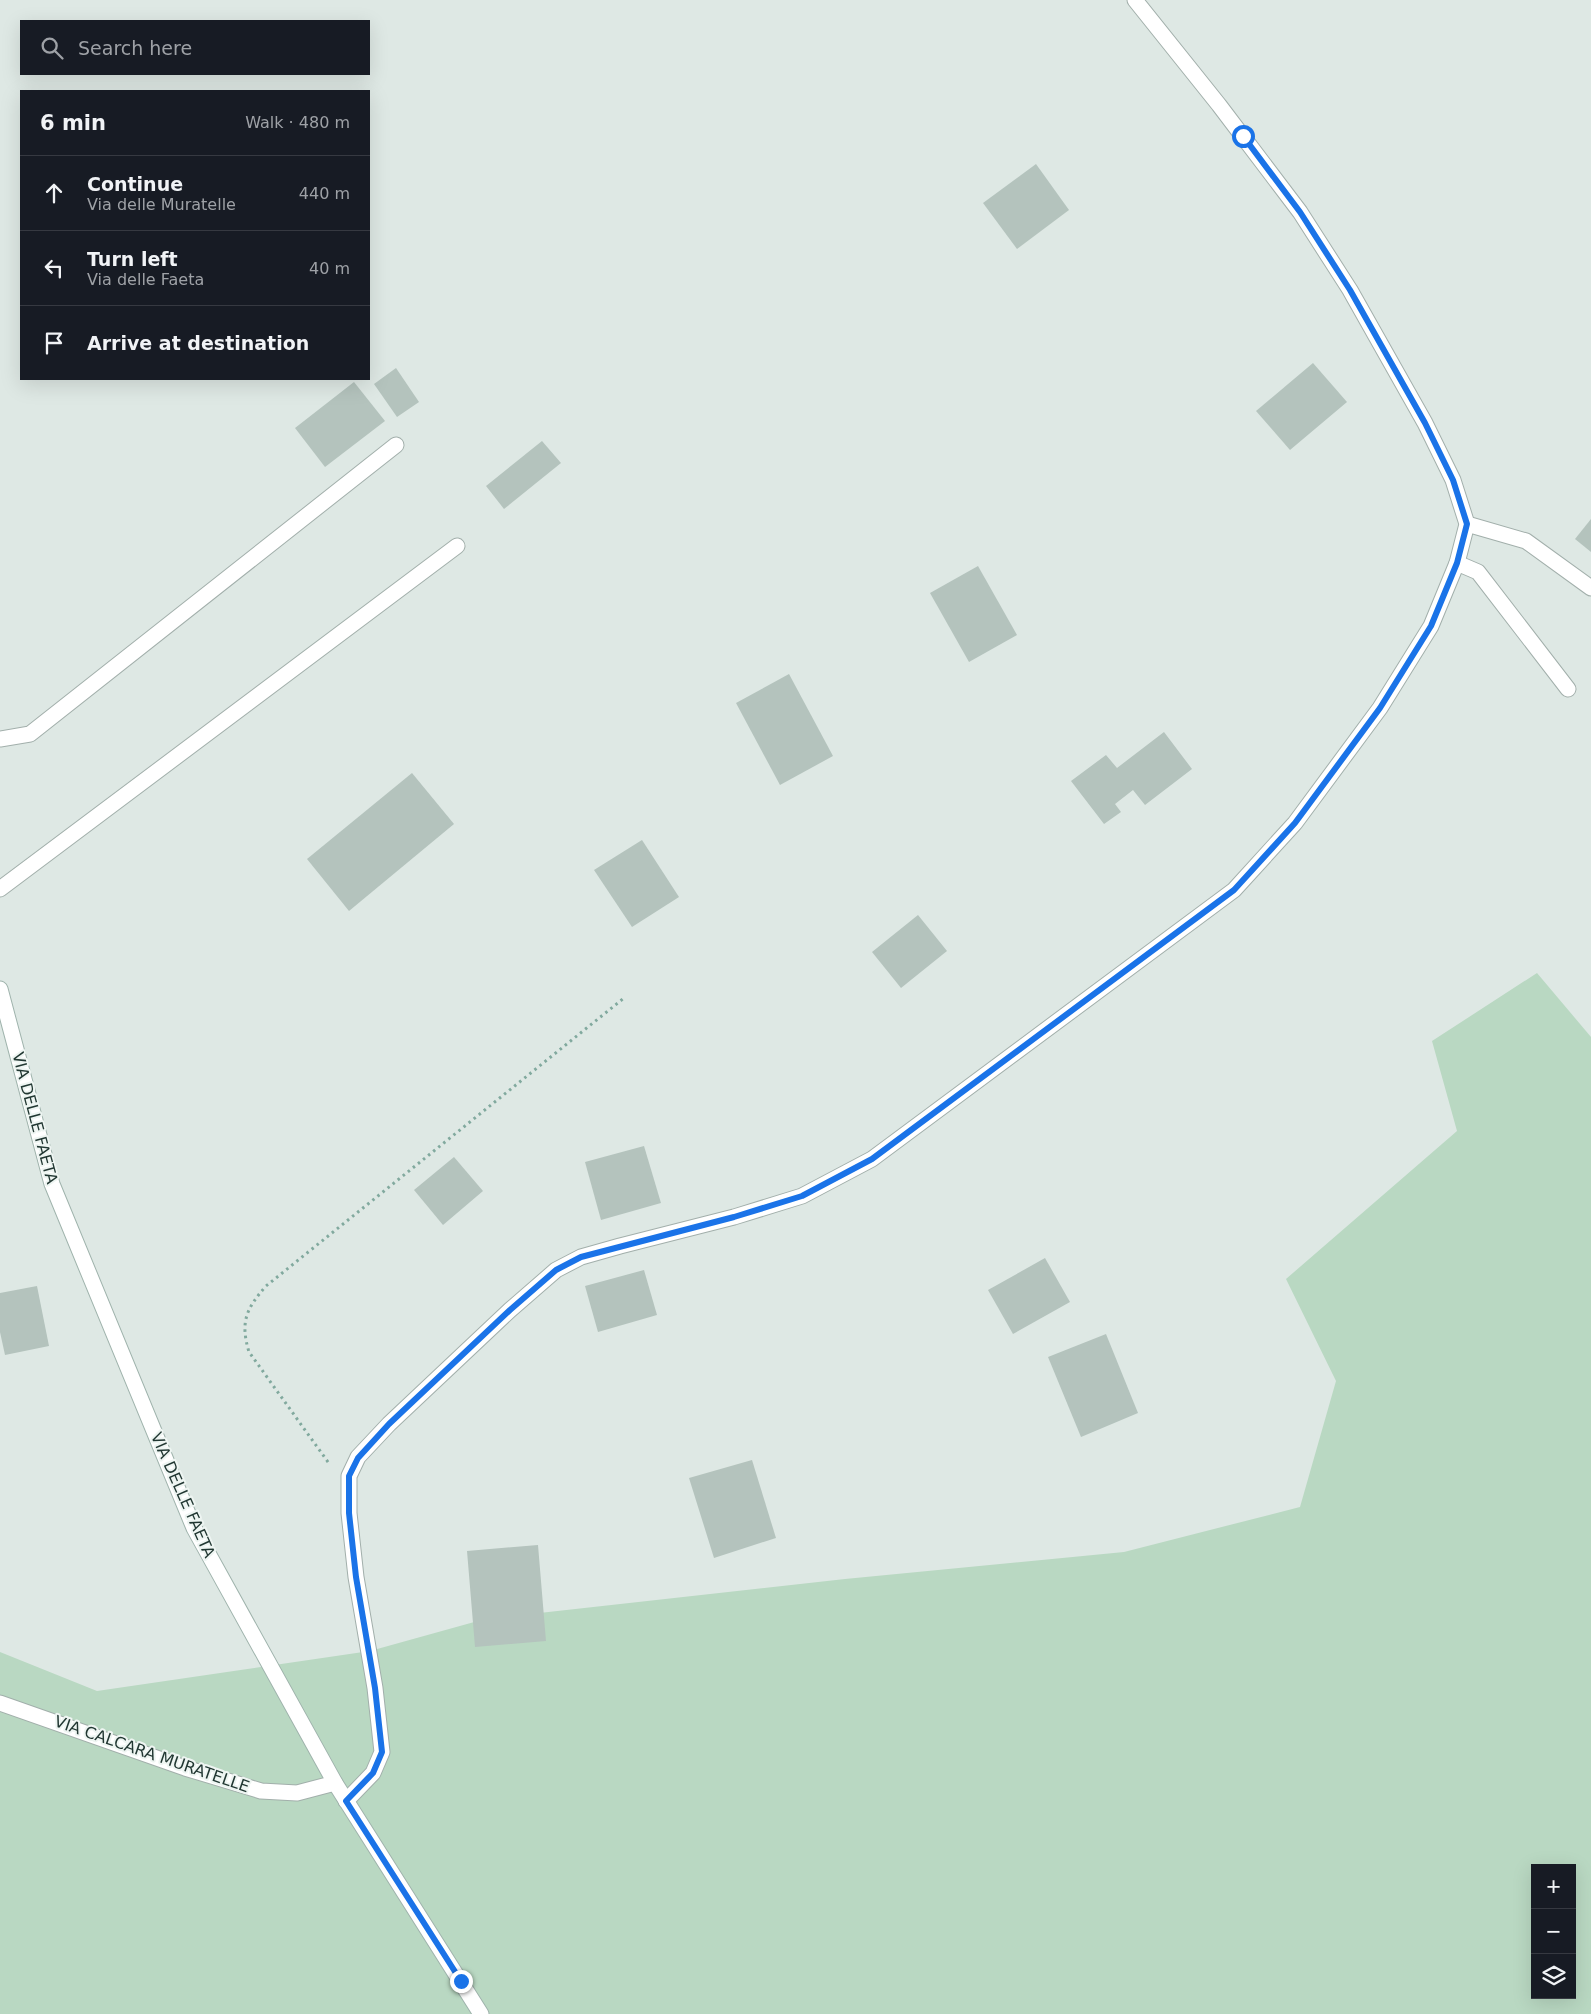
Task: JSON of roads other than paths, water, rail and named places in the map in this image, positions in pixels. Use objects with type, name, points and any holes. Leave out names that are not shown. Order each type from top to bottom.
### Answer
[{"type":"street","points":[[346,1801],[373,1773],[382,1752],[375,1688],[356,1577],[349,1513],[349,1476],[358,1458],[389,1424],[510,1310],[556,1270],[581,1257],[734,1217],[802,1196],[872,1159],[1234,890],[1295,823],[1380,708],[1431,626],[1457,563],[1467,524],[1453,480],[1425,423],[1350,290],[1295,205],[1219,105],[1135,0]]},
{"type":"street","points":[[0,739],[30,734],[396,445]]},
{"type":"street","points":[[1467,524],[1526,541],[1591,588]]},
{"type":"street","points":[[0,889],[457,546]]},
{"type":"street","points":[[1457,563],[1478,572],[1568,689]]},
{"type":"street","name":"VIA DELLE FAETA","points":[[0,989],[52,1184],[194,1528],[335,1783],[481,2014]]},
{"type":"street","name":"VIA CALCARA MURATELLE","points":[[0,1702],[185,1768],[261,1791],[297,1793],[335,1783]]}]
